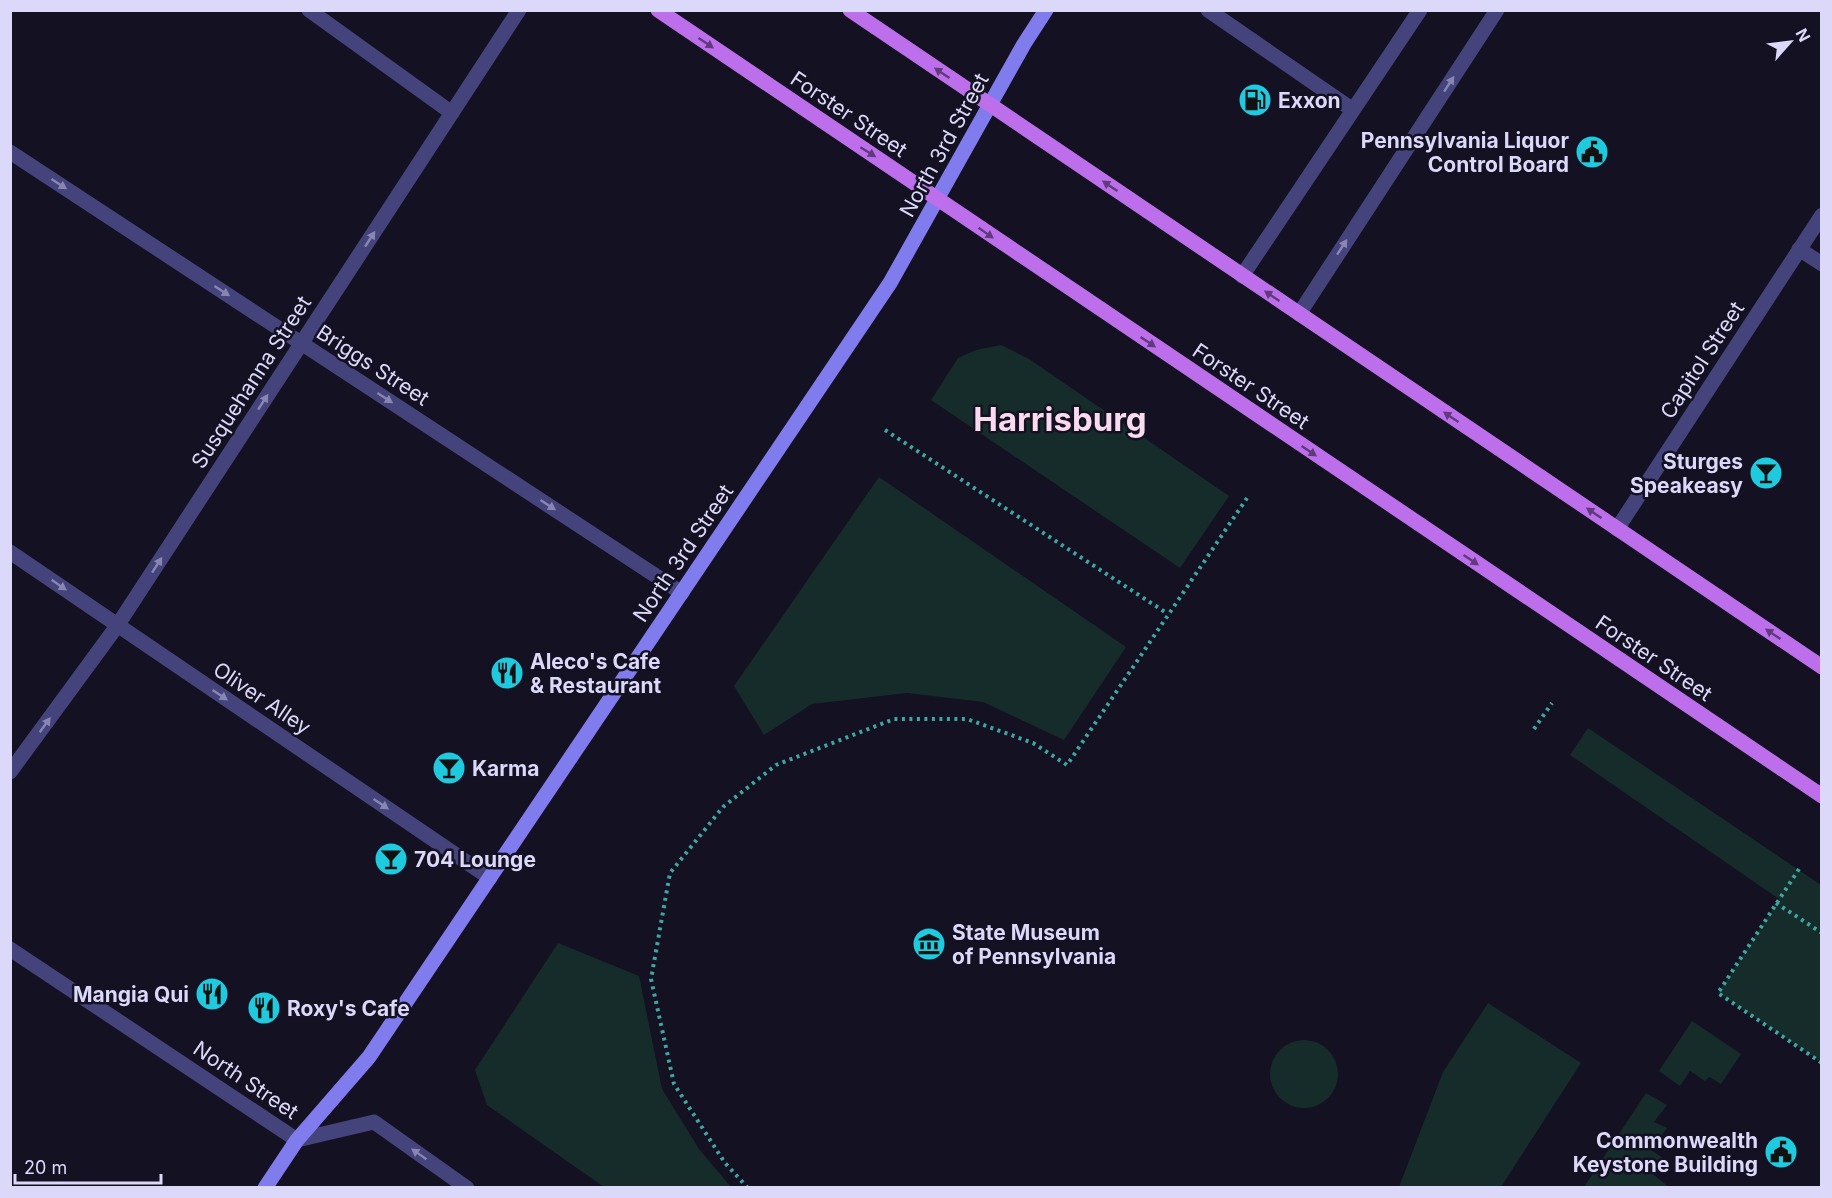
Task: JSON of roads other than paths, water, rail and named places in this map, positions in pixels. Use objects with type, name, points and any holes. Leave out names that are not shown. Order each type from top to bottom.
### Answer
[{"type":"main road","name":"Forster Street","points":[[658,10],[1821,796]]},
{"type":"main road","points":[[850,10],[1821,667]]},
{"type":"main road","name":"North 3rd Street","points":[[265,1188],[297,1140],[369,1057],[890,283],[1024,44],[1046,10]]},
{"type":"street","points":[[309,10],[452,113]]},
{"type":"street","name":"Susquehanna Street","points":[[10,772],[117,626],[519,10]]},
{"type":"street","points":[[1208,10],[1353,110]]},
{"type":"street","points":[[1242,276],[1420,10]]},
{"type":"street","points":[[1299,314],[1497,10]]},
{"type":"street","name":"Briggs Street","points":[[10,152],[682,592]]},
{"type":"street","name":"Capitol Street","points":[[1617,529],[1821,215]]},
{"type":"street","points":[[1799,249],[1821,264]]},
{"type":"street","name":"Oliver Alley","points":[[10,552],[490,878]]},
{"type":"street","name":"North Street","points":[[10,949],[297,1140],[374,1122],[467,1188]]},
{"type":"place","name":"Exxon","points":[[1255,100]]},
{"type":"place","name":"Pennsylvania Liquor Control Board","points":[[1592,152]]},
{"type":"place","name":"Sturges Speakeasy","points":[[1766,473]]},
{"type":"place","name":"Aleco's Cafe & Restaurant","points":[[507,673]]},
{"type":"place","name":"Karma","points":[[449,768]]},
{"type":"place","name":"704 Lounge","points":[[391,859]]},
{"type":"place","name":"State Museum of Pennsylvania","points":[[929,944]]},
{"type":"place","name":"Mangia Qui","points":[[212,994]]},
{"type":"place","name":"Roxy's Cafe","points":[[264,1008]]},
{"type":"place","name":"Commonwealth Keystone Building","points":[[1781,1152]]},
{"type":"district","name":"Harrisburg","points":[[1060,419]]}]
